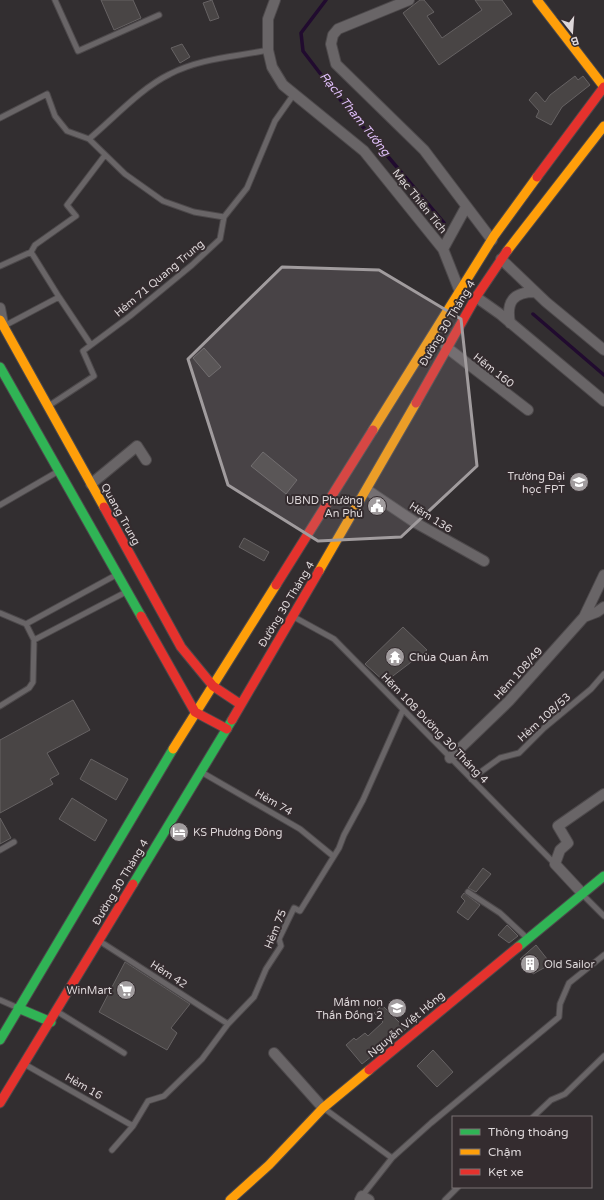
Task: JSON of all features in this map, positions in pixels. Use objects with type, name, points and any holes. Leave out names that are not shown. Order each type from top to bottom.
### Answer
[{"type":"main road","points":[[537,0],[604,87]]},
{"type":"main road","name":"Đường 30 Tháng 4","points":[[0,1040],[195,712],[213,686],[492,240],[604,87]]},
{"type":"main road","name":"Đường 30 Tháng 4","points":[[0,1103],[51,1022],[227,729],[240,704],[367,490],[476,297],[501,259],[604,126]]},
{"type":"main road","name":"Quang Trung","points":[[2,323],[182,647],[213,686],[240,704]]},
{"type":"main road","points":[[0,367],[128,591],[195,712],[227,729]]},
{"type":"main road","name":"Nguyễn Việt Hồng","points":[[230,1200],[269,1165],[323,1108],[604,876]]},
{"type":"main road","points":[[18,1008],[51,1022]]},
{"type":"street","points":[[409,0],[338,30],[333,35],[332,52],[336,64],[424,150],[492,240]]},
{"type":"street","name":"Mạc Thiên Tích","points":[[272,3],[268,19],[268,50],[272,67],[283,85],[364,151],[443,249],[460,292]]},
{"type":"street","name":"Mạc Thiên Tích","points":[[443,249],[466,207]]},
{"type":"street","points":[[501,259],[535,292],[604,350]]},
{"type":"street","points":[[510,323],[508,314],[511,300],[519,294],[535,292]]},
{"type":"street","points":[[476,297],[510,323],[604,401]]},
{"type":"street","points":[[0,308],[2,323]]},
{"type":"street","name":"Hẽm 160","points":[[446,348],[528,410]]},
{"type":"street","points":[[91,484],[137,446],[146,460]]},
{"type":"street","name":"Hẽm 136","points":[[367,490],[416,523],[484,561]]},
{"type":"street","points":[[584,617],[604,575]]},
{"type":"street","name":"Hẽm 108/49","points":[[450,758],[509,702],[584,617],[597,612],[604,607]]},
{"type":"street","points":[[582,894],[555,864],[560,850],[568,843],[558,826],[604,794]]},
{"type":"street","points":[[274,1053],[323,1108]]},
{"type":"lane","points":[[55,0],[78,51],[159,15]]},
{"type":"lane","points":[[89,139],[131,102],[169,74],[215,58],[268,50]]},
{"type":"lane","points":[[0,118],[47,94],[55,116],[67,131],[89,139],[125,174],[163,201],[194,212],[224,217]]},
{"type":"lane","name":"Hẻm 71 Quang Trung","points":[[90,345],[130,316],[192,265],[220,239],[224,217],[247,188],[275,121],[294,94]]},
{"type":"lane","points":[[0,266],[31,252],[35,245],[76,216],[67,205],[105,154]]},
{"type":"lane","points":[[31,252],[90,345],[83,351],[94,376],[49,406]]},
{"type":"lane","points":[[2,323],[59,296]]},
{"type":"lane","points":[[0,505],[60,471]]},
{"type":"lane","points":[[26,624],[118,574]]},
{"type":"lane","points":[[34,640],[128,591]]},
{"type":"lane","points":[[0,613],[26,624],[34,640],[33,682],[24,692],[1,704]]},
{"type":"lane","name":"Hẽm 108 Đường 30 Tháng 4","points":[[292,616],[334,639],[555,864]]},
{"type":"lane","name":"Hẻm 108/53","points":[[471,778],[500,758],[519,753],[544,728],[591,689],[604,674]]},
{"type":"lane","name":"Hẻm 75","points":[[112,1150],[133,1126],[148,1101],[164,1096],[202,1059],[228,1024],[254,997],[266,969],[281,946],[279,939],[294,908],[300,911],[339,848],[344,835],[363,800],[403,710]]},
{"type":"lane","name":"Hẻm 74","points":[[201,771],[300,829],[333,856]]},
{"type":"lane","points":[[0,850],[14,842]]},
{"type":"lane","points":[[468,892],[500,913],[528,938]]},
{"type":"lane","points":[[582,894],[604,916]]},
{"type":"lane","name":"Hẻm 42","points":[[99,941],[228,1024]]},
{"type":"lane","points":[[364,1199],[392,1158],[431,1123],[559,1017],[560,1004],[570,983],[604,955]]},
{"type":"lane","points":[[0,1000],[18,1008]]},
{"type":"lane","points":[[57,1011],[124,1053]]},
{"type":"lane","points":[[534,1116],[551,1100],[565,1094],[604,1056]]},
{"type":"lane","name":"Hẻm 16","points":[[24,1064],[133,1126]]},
{"type":"lane","points":[[323,1108],[392,1158]]},
{"type":"lane","points":[[444,1200],[457,1188]]},
{"type":"highlighted area","points":[[282,267],[379,270],[461,319],[477,466],[401,537],[318,541],[228,485],[188,359]]},
{"type":"building","points":[[101,0],[133,0],[141,18],[114,30]]},
{"type":"building","points":[[212,0],[219,18],[210,21],[203,3]]},
{"type":"building","points":[[420,0],[424,0],[434,12],[427,16],[442,38],[482,10],[475,0],[502,0],[512,14],[439,65],[403,13]]},
{"type":"building","points":[[182,44],[190,57],[180,63],[171,48]]},
{"type":"building","points":[[575,76],[578,80],[583,76],[590,85],[562,107],[551,125],[536,117],[539,111],[529,100],[536,92],[545,102],[550,95]]},
{"type":"building","points":[[204,348],[221,367],[209,377],[193,358]]},
{"type":"building","points":[[263,452],[297,480],[286,494],[251,466]]},
{"type":"building","points":[[244,538],[269,552],[264,561],[239,547]]},
{"type":"building","name":"Chùa Quan Âm","points":[[403,627],[427,650],[385,682],[365,664]]},
{"type":"building","points":[[73,700],[90,730],[47,753],[59,774],[50,779],[53,784],[0,813],[0,740]]},
{"type":"building","points":[[91,759],[128,779],[116,800],[80,779]]},
{"type":"building","points":[[72,798],[107,820],[95,841],[59,819]]},
{"type":"building","points":[[0,818],[11,838],[0,844]]},
{"type":"building","points":[[483,868],[491,874],[476,892],[468,888]]},
{"type":"building","points":[[464,893],[480,905],[468,920],[457,912],[465,901],[461,897]]},
{"type":"building","points":[[507,925],[518,936],[509,943],[498,935]]},
{"type":"building","points":[[536,945],[551,964],[533,974],[520,959]]},
{"type":"building","points":[[125,962],[190,1004],[171,1028],[177,1033],[167,1050],[99,1012]]},
{"type":"building","points":[[382,1005],[406,1029],[362,1064],[346,1045],[354,1038],[356,1040],[365,1033],[368,1036],[383,1022],[374,1013]]},
{"type":"building","points":[[433,1050],[453,1072],[437,1087],[417,1066]]},
{"type":"waterway","name":"Rạch Tham Tướng","points":[[326,0],[301,33],[303,51],[342,102],[444,223]]},
{"type":"waterway","name":"Rạch Tham Tướng","points":[[533,314],[604,375]]},
{"type":"traffic: fast","points":[[0,367],[141,616]]},
{"type":"traffic: fast","points":[[133,884],[232,720]]},
{"type":"traffic: fast","points":[[0,1040],[173,749]]},
{"type":"traffic: fast","points":[[518,947],[604,876]]},
{"type":"traffic: fast","points":[[18,1008],[51,1022]]},
{"type":"traffic: slow","points":[[537,0],[604,87]]},
{"type":"traffic: slow","points":[[507,251],[604,126]]},
{"type":"traffic: slow","points":[[373,430],[494,236],[537,177]]},
{"type":"traffic: slow","points":[[0,320],[104,507]]},
{"type":"traffic: slow","points":[[319,571],[416,403]]},
{"type":"traffic: slow","points":[[173,749],[276,585]]},
{"type":"traffic: slow","points":[[230,1200],[269,1165],[323,1108],[369,1070]]},
{"type":"traffic: jam","points":[[537,177],[604,87]]},
{"type":"traffic: jam","points":[[416,403],[476,297],[507,251]]},
{"type":"traffic: jam","points":[[276,585],[373,430]]},
{"type":"traffic: jam","points":[[104,507],[181,647],[213,686],[240,704]]},
{"type":"traffic: jam","points":[[232,720],[319,571]]},
{"type":"traffic: jam","points":[[141,616],[195,712],[227,729]]},
{"type":"traffic: jam","points":[[0,1103],[133,884]]},
{"type":"traffic: jam","points":[[369,1070],[518,947]]},
{"type":"place","name":"Trường Đại học FPT","points":[[579,482]]},
{"type":"place","name":"UBND Phường An Phú","points":[[377,506]]},
{"type":"place","name":"Chùa Quan Âm","points":[[395,657]]},
{"type":"place","name":"KS Phương Đông","points":[[179,832]]},
{"type":"place","name":"Old Sailor","points":[[530,964]]},
{"type":"place","name":"WinMart","points":[[126,990]]},
{"type":"place","name":"Mầm non Thần Đồng 2","points":[[397,1008]]}]
